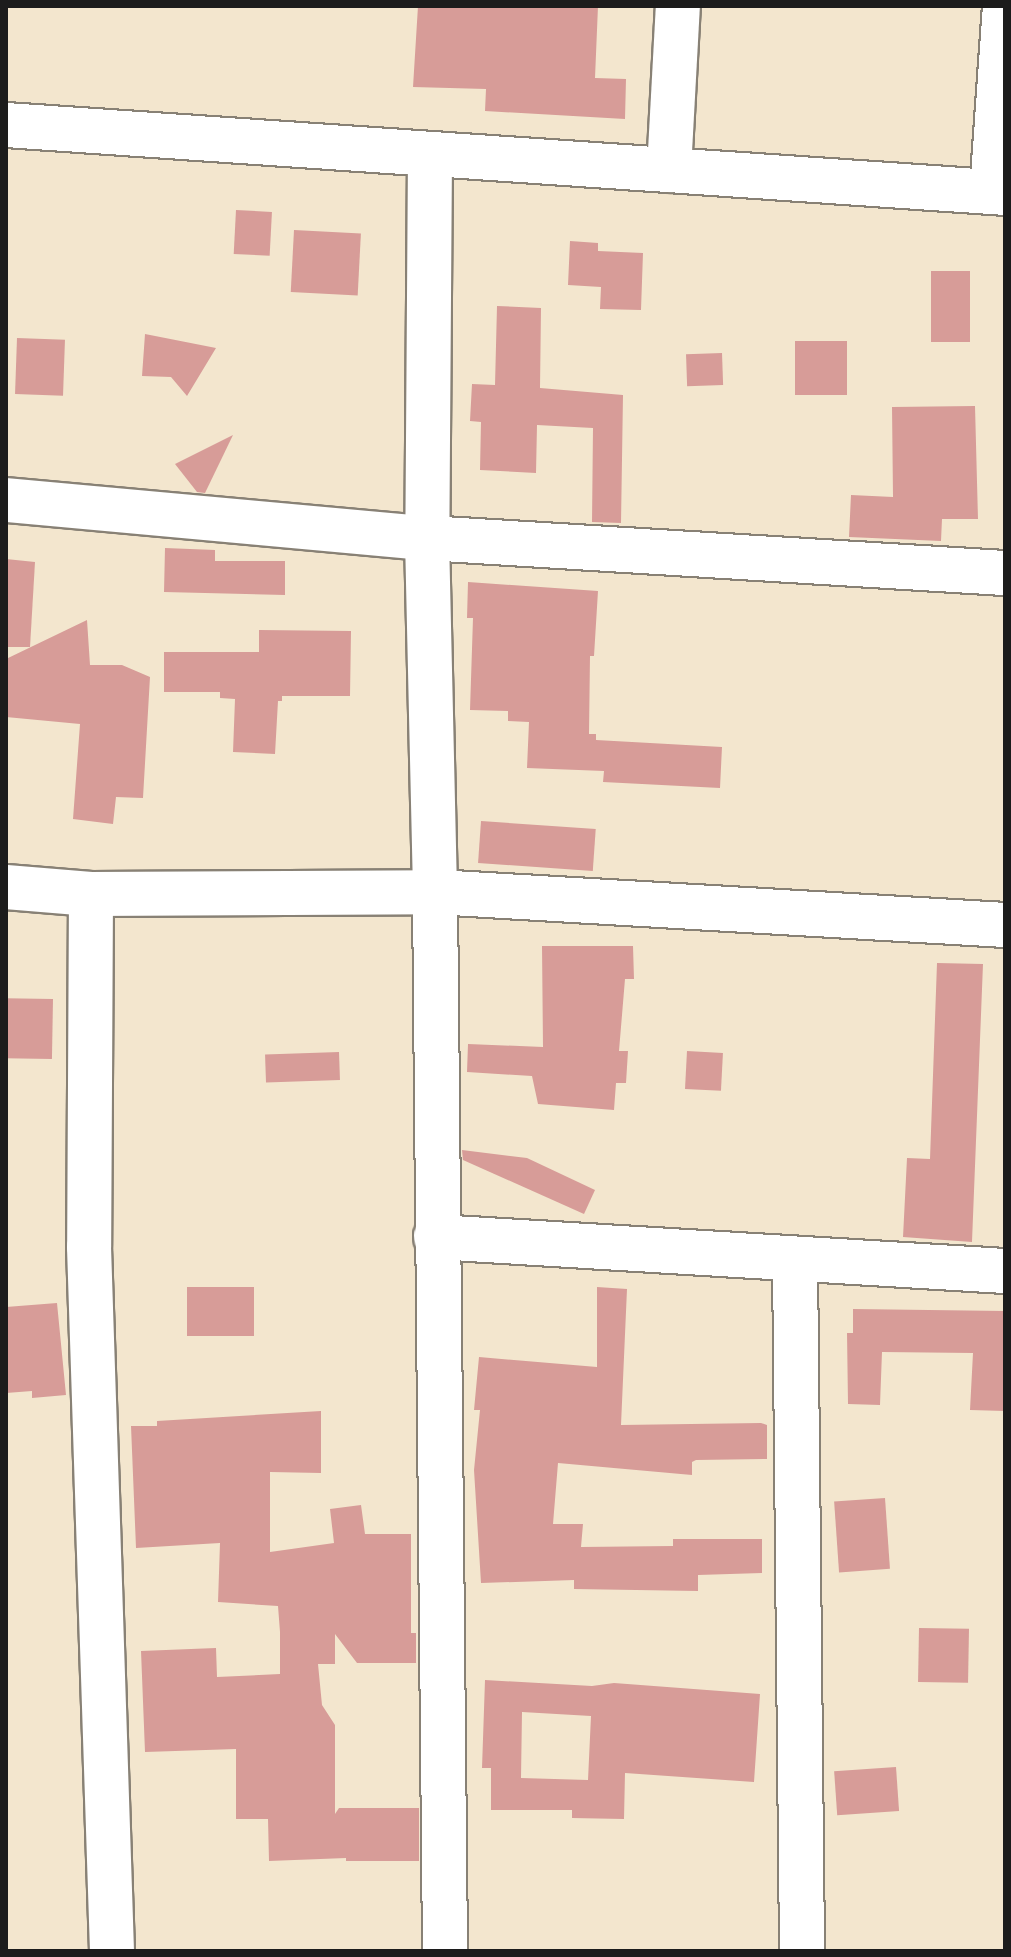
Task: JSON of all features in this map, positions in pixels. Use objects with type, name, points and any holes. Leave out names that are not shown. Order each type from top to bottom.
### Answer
[{"type":"street","points":[[669,170],[678,6]]},
{"type":"street","points":[[6,125],[998,193],[1005,6]]},
{"type":"street","points":[[430,154],[427,538],[435,892],[445,1951]]},
{"type":"street","points":[[6,500],[427,538],[1005,573]]},
{"type":"street","points":[[6,887],[91,894],[435,892],[1005,925]]},
{"type":"street","points":[[91,894],[89,1247],[112,1951]]},
{"type":"street","points":[[436,1237],[1005,1271]]},
{"type":"street","points":[[795,1259],[802,1951]]},
{"type":"building","points":[[418,6],[598,6],[595,78],[626,79],[625,119],[485,111],[486,89],[413,87]]},
{"type":"building","points":[[236,210],[272,212],[270,256],[234,254]]},
{"type":"building","points":[[294,230],[361,234],[358,295],[291,292]]},
{"type":"building","points":[[570,241],[598,243],[598,251],[643,253],[641,310],[600,309],[601,287],[568,285]]},
{"type":"building","points":[[931,271],[970,271],[970,342],[931,342]]},
{"type":"building","points":[[497,306],[541,308],[540,388],[623,395],[621,523],[592,522],[593,428],[537,425],[536,473],[480,470],[481,422],[470,421],[472,384],[495,385]]},
{"type":"building","points":[[145,334],[216,348],[187,396],[171,377],[142,376]]},
{"type":"building","points":[[17,338],[65,340],[63,396],[15,394]]},
{"type":"building","points":[[795,341],[847,341],[847,395],[795,395]]},
{"type":"building","points":[[722,353],[723,385],[687,386],[686,354]]},
{"type":"building","points":[[975,406],[978,519],[942,519],[941,541],[849,537],[851,495],[893,497],[892,407]]},
{"type":"building","points":[[233,435],[205,493],[197,492],[175,464]]},
{"type":"building","points":[[165,548],[215,550],[215,561],[285,561],[285,595],[164,592]]},
{"type":"building","points":[[6,559],[35,562],[30,647],[6,647]]},
{"type":"building","points":[[468,582],[598,591],[594,656],[590,656],[589,734],[596,734],[596,740],[722,747],[720,788],[603,782],[604,771],[527,768],[529,722],[508,721],[508,711],[470,710],[473,618],[467,618]]},
{"type":"building","points":[[87,620],[90,665],[122,665],[150,677],[143,798],[116,797],[113,824],[73,819],[80,724],[6,717],[6,659]]},
{"type":"building","points":[[259,630],[351,631],[350,696],[282,696],[282,701],[278,701],[275,754],[233,752],[235,699],[220,698],[220,692],[164,692],[164,652],[259,652]]},
{"type":"building","points":[[481,821],[596,829],[593,871],[478,863]]},
{"type":"building","points":[[542,946],[633,946],[634,979],[625,979],[619,1051],[628,1051],[626,1083],[616,1083],[614,1110],[538,1104],[532,1076],[467,1072],[468,1044],[543,1047]]},
{"type":"building","points":[[937,963],[983,964],[972,1242],[903,1237],[907,1158],[930,1159]]},
{"type":"building","points":[[6,998],[53,999],[52,1059],[6,1058]]},
{"type":"building","points":[[687,1051],[723,1053],[721,1091],[685,1089]]},
{"type":"building","points":[[339,1052],[340,1080],[266,1083],[265,1055]]},
{"type":"building","points":[[462,1150],[527,1158],[595,1190],[584,1214],[463,1160]]},
{"type":"building","points":[[187,1287],[254,1287],[254,1336],[187,1336]]},
{"type":"building","points":[[597,1287],[627,1289],[621,1425],[761,1423],[767,1425],[767,1459],[696,1460],[692,1462],[692,1475],[558,1463],[553,1524],[583,1524],[581,1547],[673,1546],[673,1539],[762,1539],[762,1573],[698,1575],[698,1591],[574,1589],[574,1580],[481,1583],[474,1470],[480,1410],[474,1410],[479,1357],[597,1367]]},
{"type":"building","points":[[57,1303],[66,1395],[32,1398],[32,1391],[6,1393],[6,1307]]},
{"type":"building","points":[[853,1309],[1005,1311],[1005,1411],[970,1410],[973,1353],[882,1352],[880,1405],[848,1404],[847,1333],[853,1333]]},
{"type":"building","points":[[321,1411],[321,1473],[270,1472],[270,1552],[334,1543],[330,1509],[361,1505],[365,1534],[411,1534],[411,1633],[416,1633],[416,1663],[357,1663],[335,1634],[335,1664],[318,1664],[322,1705],[335,1725],[335,1814],[339,1808],[419,1808],[419,1861],[346,1861],[346,1858],[269,1861],[268,1819],[236,1819],[236,1749],[145,1752],[141,1651],[216,1648],[217,1677],[280,1674],[280,1632],[278,1606],[218,1602],[220,1543],[136,1548],[131,1426],[157,1426],[157,1421]]},
{"type":"building","points":[[885,1498],[890,1569],[839,1572],[834,1502]]},
{"type":"building","points":[[919,1628],[969,1629],[968,1683],[918,1682]]},
{"type":"building","points":[[485,1680],[592,1686],[614,1683],[760,1694],[754,1782],[625,1773],[624,1819],[572,1818],[572,1810],[491,1810],[491,1768],[482,1768]],"holes":[[[522,1712],[591,1716],[588,1780],[521,1778]]]},
{"type":"building","points":[[896,1767],[899,1811],[837,1815],[834,1771]]}]
